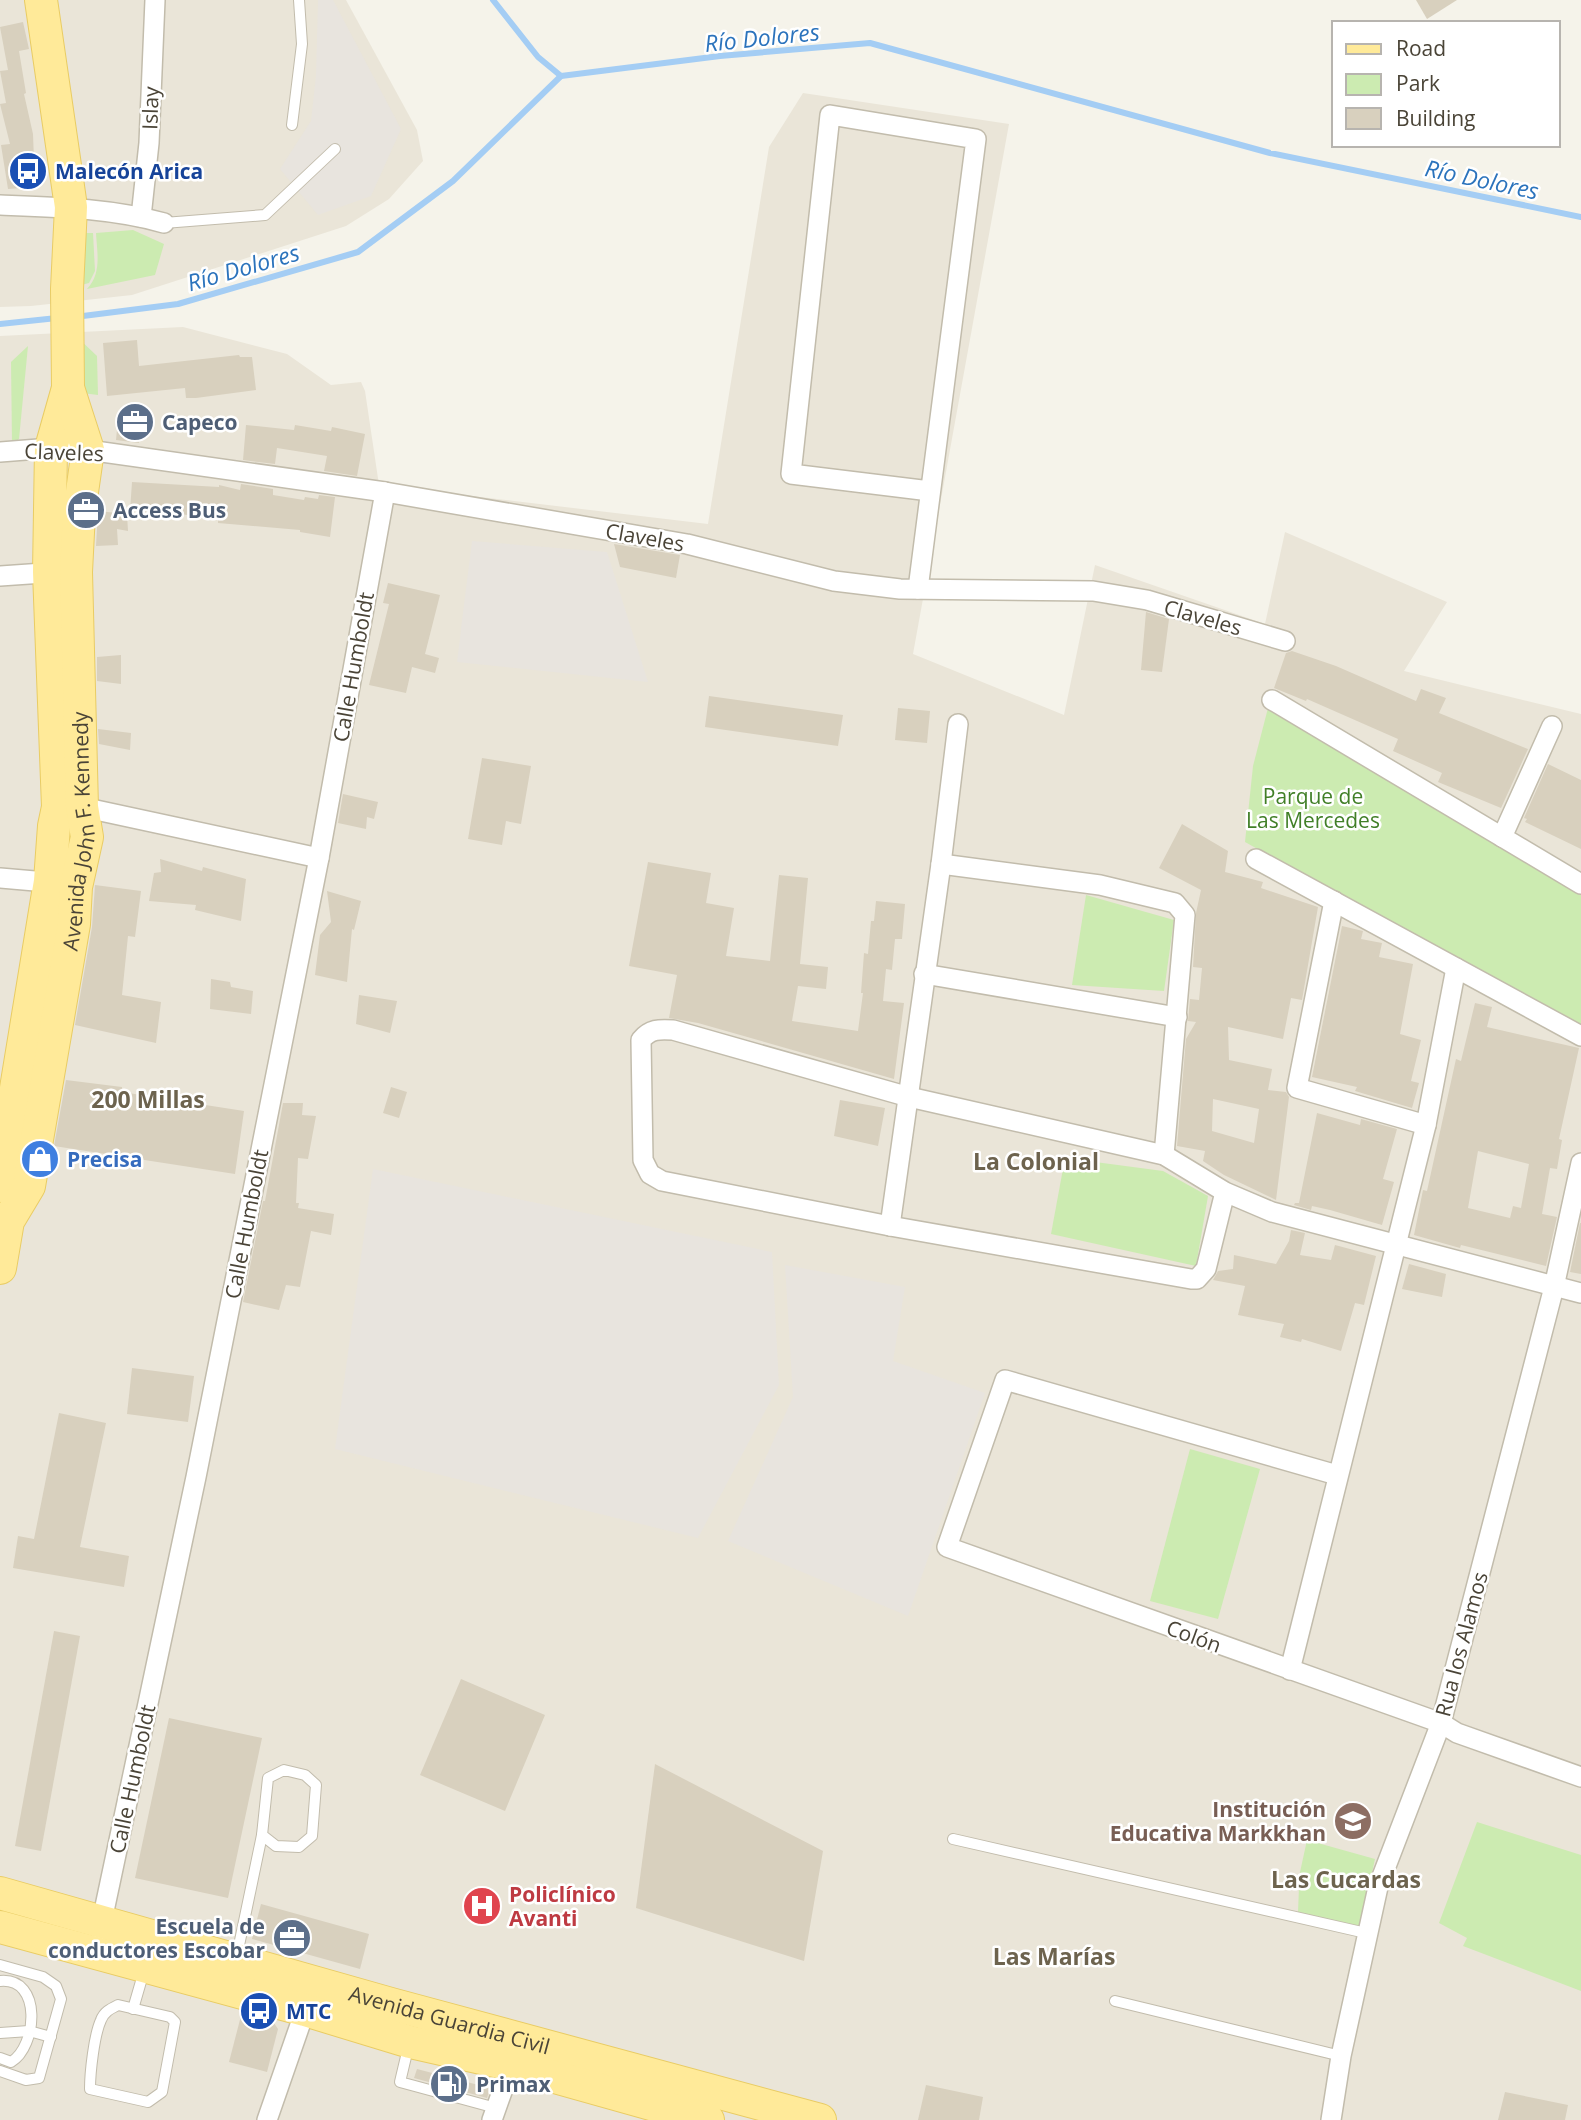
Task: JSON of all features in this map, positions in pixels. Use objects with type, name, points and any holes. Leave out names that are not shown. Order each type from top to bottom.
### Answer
[{"type":"main road","name":"Avenida John F. Kennedy","points":[[41,0],[71,207],[67,289],[68,388],[88,450],[79,513],[63,572]]},
{"type":"main road","name":"Avenida John F. Kennedy","points":[[0,1268],[8,1221],[8,1183],[63,884],[54,826],[70,807],[63,572],[51,448],[68,388]]},
{"type":"main road","name":"Avenida Guardia Civil","points":[[0,1893],[236,1959],[410,2042],[516,2052],[708,2120]]},
{"type":"main road","name":"Avenida Guardia Civil","points":[[0,1927],[96,1953],[310,1996],[516,2052],[820,2120]]},
{"type":"street","name":"Islay","points":[[141,217],[149,143],[155,0]]},
{"type":"street","points":[[919,589],[976,139],[830,115],[791,474],[930,491]]},
{"type":"street","points":[[0,204],[71,207],[164,223]]},
{"type":"street","name":"Claveles","points":[[0,452],[51,448],[88,450],[385,492],[687,544],[834,581],[900,589],[1093,591],[1147,600],[1285,641]]},
{"type":"street","name":"Calle Humboldt","points":[[96,1953],[196,1477],[319,858],[385,492]]},
{"type":"street","points":[[0,576],[63,572]]},
{"type":"street","points":[[1272,700],[1581,884]]},
{"type":"street","points":[[890,1226],[958,724]]},
{"type":"street","points":[[1502,837],[1552,726]]},
{"type":"street","points":[[70,807],[319,858]]},
{"type":"street","points":[[1256,859],[1581,1037]]},
{"type":"street","points":[[941,864],[1100,885],[1175,904],[1185,915],[1164,1155]]},
{"type":"street","points":[[0,878],[63,884]]},
{"type":"street","points":[[1334,901],[1297,1088],[1426,1125]]},
{"type":"street","points":[[1290,1671],[1426,1125],[1457,968]]},
{"type":"street","points":[[924,974],[1177,1017]]},
{"type":"street","points":[[1225,1192],[1206,1269],[1197,1279],[1069,1259],[663,1181],[650,1174],[643,1160],[641,1040],[647,1033],[657,1029],[673,1030],[909,1097],[1164,1155],[1225,1192],[1272,1212],[1581,1293]]},
{"type":"street","name":"Rua los Alamos","points":[[1331,2120],[1341,2056],[1378,1887],[1441,1723],[1554,1287],[1581,1163]]},
{"type":"street","name":"Colón","points":[[1337,1475],[1005,1380],[947,1547],[1441,1723],[1457,1733],[1581,1777]]},
{"type":"street","points":[[267,2120],[310,1996]]},
{"type":"street","points":[[495,2114],[516,2052]]},
{"type":"lane","points":[[292,125],[302,44],[299,0]]},
{"type":"lane","points":[[164,223],[265,215],[335,149]]},
{"type":"lane","points":[[236,1959],[262,1835],[268,1778],[284,1770],[304,1775],[316,1785],[312,1836],[299,1847],[276,1846],[262,1835]]},
{"type":"lane","points":[[953,1839],[1366,1933]]},
{"type":"lane","points":[[0,1965],[43,1977],[56,1986],[61,1999],[39,2078],[26,2080],[0,2071]]},
{"type":"lane","points":[[133,2009],[142,1978]]},
{"type":"lane","points":[[0,1982],[19,1985],[27,1993],[32,2013],[29,2031],[18,2058],[11,2062],[0,2058]]},
{"type":"lane","points":[[1115,2001],[1341,2056]]},
{"type":"lane","points":[[118,2005],[133,2009],[170,2017],[175,2022],[162,2092],[148,2102],[90,2090],[100,2021],[108,2010],[118,2005]]},
{"type":"lane","points":[[0,2034],[29,2031],[51,2037]]},
{"type":"lane","points":[[410,2042],[400,2082],[495,2114]]},
{"type":"shaded area","points":[[0,0],[346,0],[417,130],[423,161],[389,199],[346,226],[132,295],[0,307]]},
{"type":"shaded area","points":[[318,0],[333,0],[401,129],[371,196],[318,215],[280,169],[311,121],[316,76]]},
{"type":"shaded area","points":[[803,93],[1009,124],[913,654],[1064,715],[1095,565],[1265,624],[1285,532],[1447,602],[1404,671],[1581,714],[1581,2120],[0,2120],[0,336],[183,327],[287,354],[331,385],[361,382],[365,391],[379,485],[708,524],[769,147]]},
{"type":"shaded area","points":[[472,541],[607,552],[648,682],[457,662]]},
{"type":"shaded area","points":[[373,1169],[772,1252],[779,1385],[698,1538],[335,1449]]},
{"type":"shaded area","points":[[785,1265],[905,1287],[893,1361],[985,1393],[908,1616],[728,1541],[793,1397]]},
{"type":"green space","points":[[133,230],[164,244],[155,275],[87,289],[97,270],[96,233]]},
{"type":"green space","points":[[84,233],[93,233],[95,271],[89,283],[81,285]]},
{"type":"green space","points":[[77,337],[97,356],[98,395],[82,393]]},
{"type":"green space","points":[[28,346],[19,439],[12,444],[11,362]]},
{"type":"green space","name":"Parque de Las Mercedes","points":[[1268,708],[1581,895],[1581,1030],[1245,842],[1253,766]]},
{"type":"green space","points":[[1086,895],[1174,920],[1164,991],[1072,985]]},
{"type":"green space","points":[[1065,1158],[1163,1171],[1208,1196],[1196,1266],[1051,1234]]},
{"type":"green space","points":[[1190,1449],[1260,1469],[1218,1619],[1150,1601]]},
{"type":"green space","points":[[1477,1822],[1581,1855],[1581,1991],[1463,1946],[1467,1938],[1439,1923]]},
{"type":"green space","points":[[1307,1840],[1375,1859],[1360,1929],[1298,1912],[1297,1886]]},
{"type":"building","points":[[1416,0],[1457,0],[1427,19]]},
{"type":"building","points":[[23,22],[29,49],[19,51],[26,93],[24,94],[33,134],[35,187],[8,189],[1,145],[10,144],[0,104],[6,103],[0,71],[8,70],[0,27]]},
{"type":"building","points":[[137,340],[139,366],[239,355],[252,357],[256,390],[196,398],[186,398],[185,388],[107,396],[103,343]]},
{"type":"building","points":[[118,419],[141,421],[139,443],[116,440]]},
{"type":"building","points":[[246,425],[294,430],[295,425],[331,431],[332,427],[365,434],[357,476],[324,471],[327,456],[277,448],[275,464],[243,460]]},
{"type":"building","points":[[132,482],[219,485],[240,490],[241,484],[273,489],[273,495],[304,500],[305,497],[318,499],[319,495],[335,497],[330,537],[300,530],[218,523],[218,517],[130,511]]},
{"type":"building","points":[[98,511],[127,514],[128,531],[117,529],[118,545],[96,546]]},
{"type":"building","points":[[614,544],[680,555],[676,578],[620,567]]},
{"type":"building","points":[[388,583],[440,595],[425,654],[439,658],[435,673],[412,667],[406,693],[369,685],[389,604],[383,603]]},
{"type":"building","points":[[1146,612],[1169,619],[1162,672],[1141,670]]},
{"type":"building","points":[[1292,651],[1336,666],[1416,701],[1421,689],[1446,698],[1439,713],[1528,749],[1501,808],[1438,782],[1442,773],[1393,751],[1398,739],[1307,699],[1306,701],[1274,688],[1286,653]]},
{"type":"building","points":[[121,655],[121,684],[97,681],[97,657]]},
{"type":"building","points":[[709,696],[843,715],[838,746],[705,727]]},
{"type":"building","points":[[898,708],[930,711],[927,743],[895,740]]},
{"type":"building","points":[[98,729],[131,733],[130,750],[99,744]]},
{"type":"building","points":[[482,758],[531,766],[521,824],[506,821],[502,845],[468,839]]},
{"type":"building","points":[[1548,764],[1581,780],[1581,849],[1525,822],[1527,819],[1524,818]]},
{"type":"building","points":[[343,794],[378,802],[374,819],[367,817],[366,829],[338,823]]},
{"type":"building","points":[[1182,824],[1228,851],[1225,872],[1263,882],[1261,888],[1318,907],[1302,1000],[1291,998],[1283,1039],[1228,1027],[1229,1060],[1272,1069],[1268,1090],[1286,1092],[1289,1097],[1276,1200],[1224,1175],[1203,1161],[1205,1151],[1177,1146],[1186,1039],[1196,1022],[1188,1021],[1190,999],[1199,1000],[1202,968],[1193,967],[1196,913],[1201,890],[1159,868]],"holes":[[[1213,1099],[1259,1109],[1254,1143],[1212,1131]]]},
{"type":"building","points":[[160,859],[202,871],[203,867],[246,879],[241,921],[195,910],[196,905],[149,901],[154,873],[161,872]]},
{"type":"building","points":[[648,862],[711,873],[706,903],[734,908],[726,956],[770,961],[779,875],[808,878],[800,964],[828,967],[826,989],[798,986],[792,1021],[858,1031],[864,953],[868,954],[876,901],[905,904],[902,939],[895,939],[892,970],[886,969],[883,1001],[904,1003],[894,1079],[698,1023],[669,1018],[677,975],[629,966]]},
{"type":"building","points":[[95,885],[141,891],[135,937],[128,936],[122,995],[161,1002],[156,1043],[75,1025],[92,927]]},
{"type":"building","points":[[327,891],[361,901],[354,930],[352,929],[347,982],[315,975],[320,935],[331,922]]},
{"type":"building","points":[[1342,926],[1363,931],[1361,939],[1382,943],[1379,957],[1413,964],[1400,1034],[1421,1040],[1411,1081],[1419,1083],[1412,1108],[1355,1091],[1357,1087],[1312,1077]]},
{"type":"building","points":[[211,979],[230,982],[231,987],[253,991],[251,1014],[210,1009]]},
{"type":"building","points":[[359,995],[397,1001],[390,1033],[356,1024]]},
{"type":"building","points":[[1475,1003],[1492,1007],[1487,1027],[1579,1048],[1559,1139],[1562,1140],[1557,1169],[1550,1168],[1542,1214],[1557,1217],[1546,1266],[1461,1245],[1460,1248],[1414,1235],[1423,1190],[1427,1191],[1456,1059],[1461,1061]],"holes":[[[1478,1151],[1529,1164],[1521,1208],[1513,1206],[1510,1218],[1468,1208]]]},
{"type":"building","points":[[66,1080],[122,1087],[122,1092],[244,1111],[235,1174],[54,1146]]},
{"type":"building","points":[[391,1087],[407,1092],[399,1118],[383,1113]]},
{"type":"building","points":[[840,1100],[885,1108],[878,1146],[834,1136]]},
{"type":"building","points":[[283,1103],[303,1103],[302,1115],[316,1116],[308,1159],[298,1158],[298,1208],[334,1214],[331,1235],[311,1231],[300,1287],[286,1285],[279,1310],[243,1302]]},
{"type":"building","points":[[1317,1113],[1360,1125],[1361,1119],[1397,1129],[1383,1179],[1394,1182],[1382,1225],[1330,1210],[1312,1206],[1311,1210],[1294,1205],[1299,1203]]},
{"type":"building","points":[[1581,1223],[1581,1274],[1570,1272]]},
{"type":"building","points":[[1291,1230],[1305,1233],[1300,1255],[1331,1260],[1335,1245],[1376,1256],[1364,1305],[1355,1303],[1341,1351],[1302,1339],[1301,1342],[1280,1337],[1284,1324],[1238,1315],[1245,1286],[1213,1280],[1218,1271],[1233,1269],[1234,1255],[1276,1264],[1289,1241]]},
{"type":"building","points":[[1409,1264],[1446,1274],[1442,1297],[1402,1289]]},
{"type":"building","points":[[132,1368],[194,1376],[188,1422],[127,1414]]},
{"type":"building","points":[[59,1413],[106,1423],[80,1547],[129,1556],[124,1587],[13,1568],[18,1536],[34,1539]]},
{"type":"building","points":[[54,1631],[80,1636],[41,1851],[15,1846]]},
{"type":"building","points":[[461,1679],[545,1715],[505,1811],[420,1775]]},
{"type":"building","points":[[169,1718],[262,1738],[228,1898],[135,1878]]},
{"type":"building","points":[[655,1764],[823,1851],[804,1961],[636,1908]]},
{"type":"building","points":[[261,1904],[369,1934],[360,1969],[252,1939]]},
{"type":"building","points":[[242,2012],[272,2020],[278,2029],[267,2072],[229,2062]]},
{"type":"building","points":[[417,2069],[490,2088],[487,2098],[414,2078]]},
{"type":"building","points":[[926,2085],[983,2097],[979,2120],[918,2120]]},
{"type":"building","points":[[1505,2092],[1568,2105],[1565,2120],[1498,2120]]},
{"type":"waterway","points":[[493,0],[538,57],[561,76]]},
{"type":"waterway","name":"Río Dolores","points":[[75,317],[178,304],[358,252],[453,181],[561,76],[720,56],[870,43],[1270,153],[1581,217]]},
{"type":"waterway","name":"Río Dolores","points":[[0,324],[57,318]]},
{"type":"place","name":"Malecón Arica","points":[[28,171]]},
{"type":"place","name":"Capeco","points":[[135,422]]},
{"type":"place","name":"Access Bus","points":[[86,510]]},
{"type":"place","name":"Precisa","points":[[40,1159]]},
{"type":"place","name":"Institución Educativa Markkhan","points":[[1353,1821]]},
{"type":"place","name":"Policlínico Avanti","points":[[482,1906]]},
{"type":"place","name":"Escuela de conductores Escobar","points":[[292,1938]]},
{"type":"place","name":"MTC","points":[[259,2011]]},
{"type":"place","name":"Primax","points":[[449,2084]]},
{"type":"district","name":"200 Millas","points":[[148,1099]]},
{"type":"district","name":"La Colonial","points":[[1036,1161]]},
{"type":"district","name":"Las Cucardas","points":[[1346,1879]]},
{"type":"district","name":"Las Marías","points":[[1054,1956]]}]
